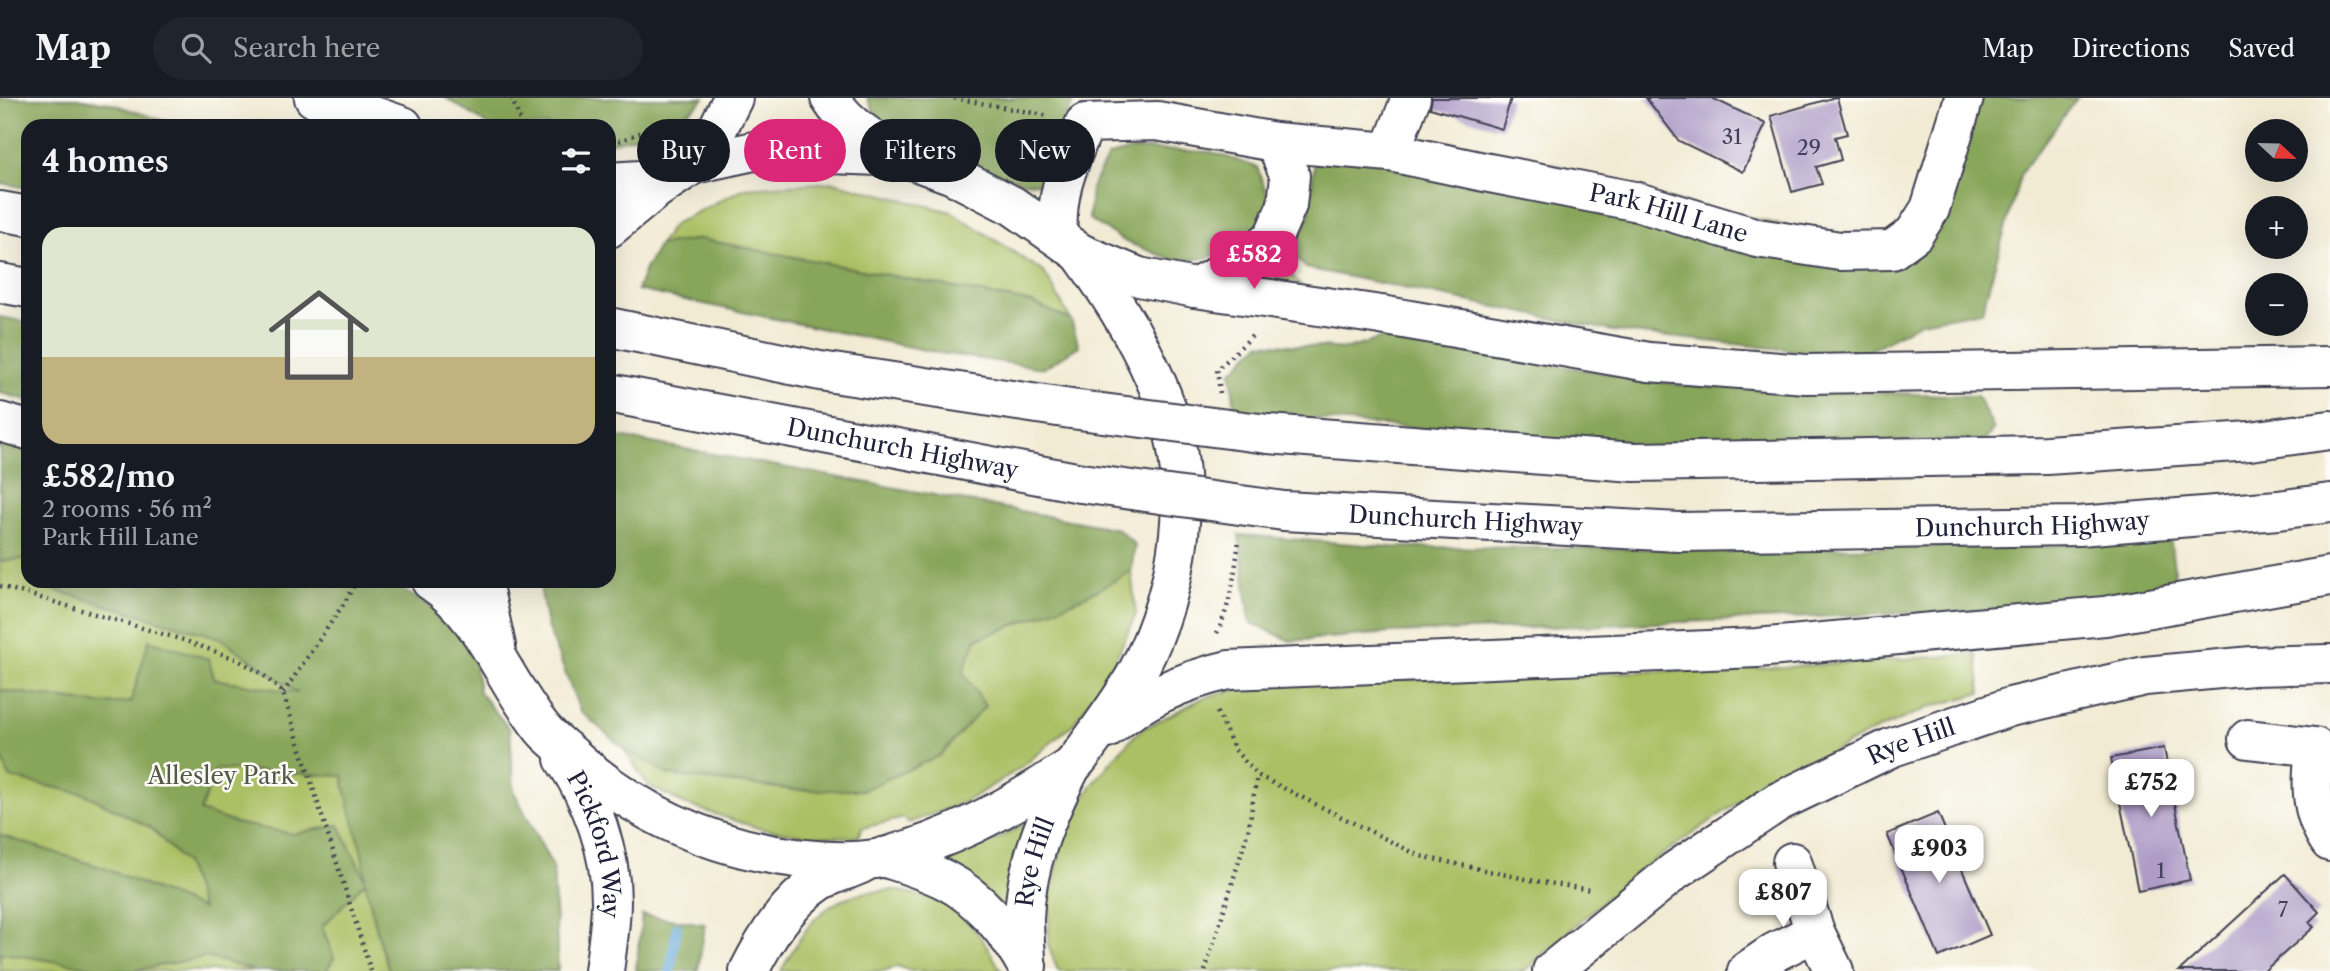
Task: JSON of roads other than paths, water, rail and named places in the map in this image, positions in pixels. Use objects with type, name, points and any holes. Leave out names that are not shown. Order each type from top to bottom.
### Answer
[{"type":"main road","points":[[314,98],[383,119]]},
{"type":"main road","points":[[722,119],[733,98]]},
{"type":"main road","points":[[830,98],[841,114],[860,130]]},
{"type":"main road","name":"Park Hill Lane","points":[[1069,245],[1057,213],[1061,184],[1085,123],[1157,121],[1275,142],[1390,152],[1634,201],[1757,239],[1840,251],[1892,250],[1914,234],[1930,209],[1964,98]]},
{"type":"main road","points":[[1390,152],[1410,100]]},
{"type":"main road","points":[[1195,288],[1246,261],[1273,237],[1287,205],[1290,176],[1275,142]]},
{"type":"main road","points":[[730,157],[754,151],[860,155]]},
{"type":"main road","points":[[616,182],[637,180]]},
{"type":"main road","points":[[616,223],[670,182]]},
{"type":"main road","points":[[967,182],[1013,205],[1069,245],[1139,277],[1195,288],[1381,315],[1649,362],[1806,374],[2330,366]]},
{"type":"main road","points":[[0,211],[21,215]]},
{"type":"main road","name":"Rye Hill","points":[[1028,967],[1024,919],[1031,869],[1048,812],[1078,758],[1138,672],[1160,621],[1175,562],[1182,506],[1177,453],[1164,398],[1138,341],[1109,292],[1069,245]]},
{"type":"main road","points":[[0,283],[21,287]]},
{"type":"main road","points":[[617,328],[820,371],[1071,409],[1268,434],[1634,462],[2047,455],[2250,441],[2330,430]]},
{"type":"main road","name":"Dunchurch Highway","points":[[616,394],[1081,484],[1283,511],[1679,532],[2079,526],[2278,510],[2330,503]]},
{"type":"main road","points":[[0,422],[21,428]]},
{"type":"main road","points":[[749,971],[764,940],[793,904],[821,880],[878,858],[940,839],[988,818],[1078,758],[1132,710],[1199,677],[1229,670],[1758,648],[2105,616],[2330,576]]},
{"type":"main road","points":[[441,588],[476,623],[521,699],[543,730],[610,788],[647,811],[692,833],[733,847],[822,861],[878,858]]},
{"type":"main road","points":[[484,588],[501,665]]},
{"type":"main road","name":"Rye Hill","points":[[1552,971],[1675,871],[1766,810],[1890,748],[2010,707],[2145,676],[2252,666],[2330,664]]},
{"type":"main road","name":"Pickford Way","points":[[543,730],[576,778],[593,815],[607,859],[611,901],[604,971]]},
{"type":"main road","points":[[2248,739],[2315,747],[2310,786],[2322,830],[2330,842]]},
{"type":"main road","name":"Rye Hill","points":[[878,858],[919,869],[947,881],[995,920],[1028,967]]},
{"type":"main road","points":[[1792,862],[1815,932],[1833,971]]},
{"type":"main road","points":[[1747,971],[1775,952],[1815,932]]},
{"type":"waterway","points":[[670,971],[677,927]]},
{"type":"park label","name":"Allesley Park","points":[[221,776]]}]
